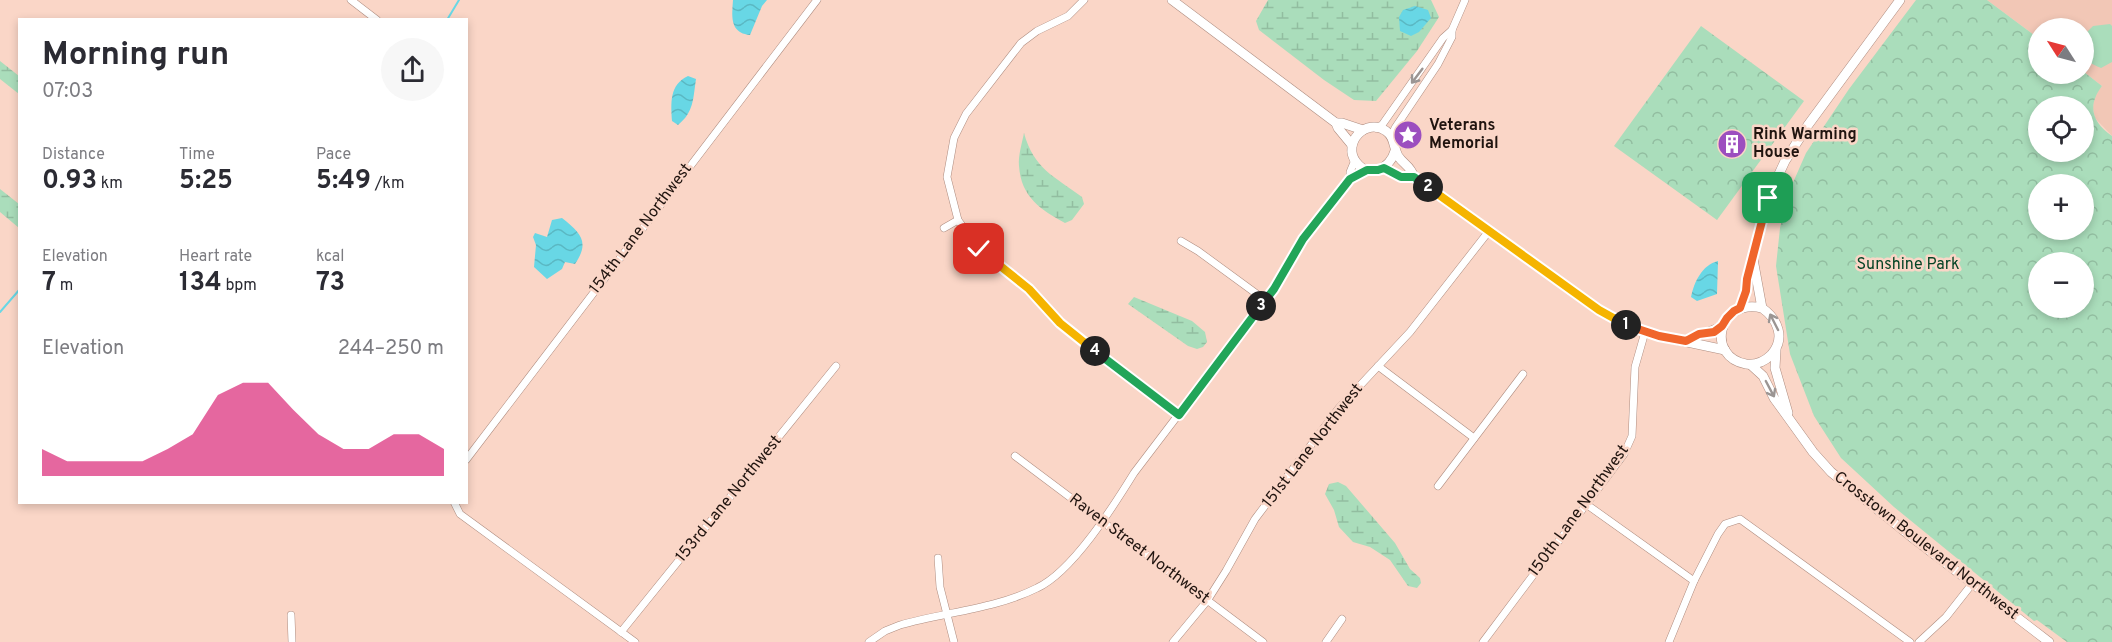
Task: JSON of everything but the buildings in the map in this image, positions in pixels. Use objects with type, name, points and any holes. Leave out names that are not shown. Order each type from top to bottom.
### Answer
[{"type":"street","points":[[351,0],[374,18]]},
{"type":"street","name":"154th Lane Northwest","points":[[468,457],[817,0]]},
{"type":"street","points":[[1084,0],[1068,16],[1037,31],[1021,43],[966,114],[954,138],[947,177],[958,220],[979,249],[1029,289],[1060,323],[1179,415]]},
{"type":"street","points":[[1172,0],[1336,123],[1352,145],[1355,160],[1350,179]]},
{"type":"street","points":[[1391,137],[1438,64],[1452,37],[1452,30],[1465,0]]},
{"type":"street","name":"Crosstown Boulevard Northwest","points":[[1740,308],[1768,198],[1785,161],[1813,118],[1900,0]]},
{"type":"street","points":[[1336,123],[1363,130],[1376,128],[1382,124],[1443,38],[1452,30]]},
{"type":"street","points":[[1376,128],[1386,131],[1391,137],[1395,151],[1401,160],[1410,166],[1414,177],[1401,177],[1384,168]]},
{"type":"street","points":[[1352,145],[1354,139],[1363,130]]},
{"type":"street","points":[[869,642],[885,631],[900,625],[1012,598],[1040,587],[1060,574],[1073,560],[1134,473],[1274,289],[1295,250],[1350,179],[1367,170],[1384,168],[1390,164],[1395,151]]},
{"type":"street","points":[[1355,160],[1367,170]]},
{"type":"street","name":"Crosstown Boulevard Northwest","points":[[1414,177],[1599,310],[1627,326],[1695,345],[1725,350],[1733,359],[1751,364],[1763,376],[1774,398],[1813,452],[1844,483],[2049,642]]},
{"type":"street","points":[[944,228],[958,220]]},
{"type":"street","name":"151st Lane Northwest","points":[[1173,642],[1207,601],[1255,519],[1339,408],[1410,332],[1489,231]]},
{"type":"street","points":[[1181,241],[1265,300]]},
{"type":"street","name":"Crosstown Boulevard Northwest","points":[[1753,259],[1761,308],[1770,313],[1779,330],[1775,368],[1788,415]]},
{"type":"street","points":[[1686,341],[1699,334],[1714,332],[1740,308],[1752,306],[1761,308]]},
{"type":"street","points":[[1722,326],[1721,335],[1725,350]]},
{"type":"street","name":"150th Lane Northwest","points":[[1483,642],[1623,454],[1632,436],[1635,367],[1645,332]]},
{"type":"street","points":[[1751,364],[1761,363],[1776,350]]},
{"type":"street","name":"153rd Lane Northwest","points":[[621,632],[836,366]]},
{"type":"street","points":[[1378,366],[1474,438]]},
{"type":"street","points":[[1438,486],[1523,374]]},
{"type":"street","name":"Raven Street Northwest","points":[[1015,456],[1263,642]]},
{"type":"street","points":[[455,504],[460,514],[635,642]]},
{"type":"street","points":[[1586,504],[1694,580]]},
{"type":"street","points":[[1669,642],[1694,580],[1718,534],[1725,524],[1740,519],[1910,642]]},
{"type":"street","points":[[938,558],[940,587],[954,642]]},
{"type":"street","points":[[1919,642],[1946,617],[1972,584]]},
{"type":"street","points":[[291,615],[292,642]]},
{"type":"street","points":[[1326,642],[1342,619]]},
{"type":"shaded area","points":[[1987,0],[2112,0],[2112,136],[2095,118],[2094,113],[2094,96],[2102,86],[2094,80],[2094,18],[2028,18],[2028,31]]},
{"type":"green space","points":[[1268,0],[1431,0],[1439,17],[1417,51],[1376,101],[1354,100],[1259,30],[1256,21]]},
{"type":"green space","name":"Sunshine Park","points":[[1916,0],[1987,0],[2028,31],[2028,84],[2094,84],[2094,80],[2102,86],[2094,100],[2094,96],[2028,96],[2028,162],[2094,162],[2094,113],[2100,125],[2112,136],[2112,642],[2067,642],[2037,620],[2034,621],[1894,507],[1841,458],[1814,416],[1790,354],[1776,266],[1780,228],[1788,194],[1806,153],[1849,89]]},
{"type":"green space","points":[[2110,24],[2112,26],[2112,62],[2101,68],[2094,64],[2094,26]]},
{"type":"green space","points":[[1701,26],[1804,101],[1717,220],[1614,146]]},
{"type":"green space","points":[[0,61],[18,75],[18,93],[0,79]]},
{"type":"green space","points":[[1024,133],[1039,164],[1082,197],[1084,204],[1072,220],[1065,223],[1056,218],[1040,207],[1028,194],[1019,166]]},
{"type":"green space","points":[[0,189],[18,203],[18,227],[0,212]]},
{"type":"green space","points":[[1134,297],[1192,321],[1205,332],[1207,342],[1203,347],[1197,349],[1188,346],[1128,304]]},
{"type":"green space","points":[[1338,482],[1346,486],[1395,543],[1410,569],[1420,578],[1421,583],[1417,588],[1408,586],[1390,560],[1370,547],[1353,542],[1339,527],[1334,510],[1325,494],[1329,484]]},
{"type":"water","points":[[733,0],[767,0],[762,6],[750,35],[743,34],[735,27],[732,17]]},
{"type":"water","points":[[1415,6],[1428,10],[1431,18],[1419,32],[1411,36],[1400,31],[1399,17],[1403,10]]},
{"type":"water","points":[[688,76],[696,79],[693,99],[690,110],[678,125],[672,121],[672,95],[677,84]]},
{"type":"water","points":[[562,218],[578,233],[582,250],[575,264],[565,262],[562,269],[547,279],[534,267],[536,245],[533,237],[535,233],[547,237],[552,220]]},
{"type":"water","points":[[1718,261],[1717,294],[1697,301],[1691,297],[1697,280],[1707,266]]},
{"type":"waterway","points":[[448,18],[459,0]]},
{"type":"waterway","points":[[0,312],[18,291]]},
{"type":"place","name":"Veterans Memorial","points":[[1408,135]]},
{"type":"place","name":"Rink Warming House","points":[[1732,144]]},
{"type":"route","points":[[979,249],[1029,289],[1060,323],[1179,415],[1274,289],[1295,250],[1307,234],[1350,179],[1367,170],[1384,168],[1401,177],[1414,177],[1599,310],[1627,326],[1659,336],[1686,341],[1699,334],[1714,332],[1734,311],[1740,308],[1768,198]]}]
